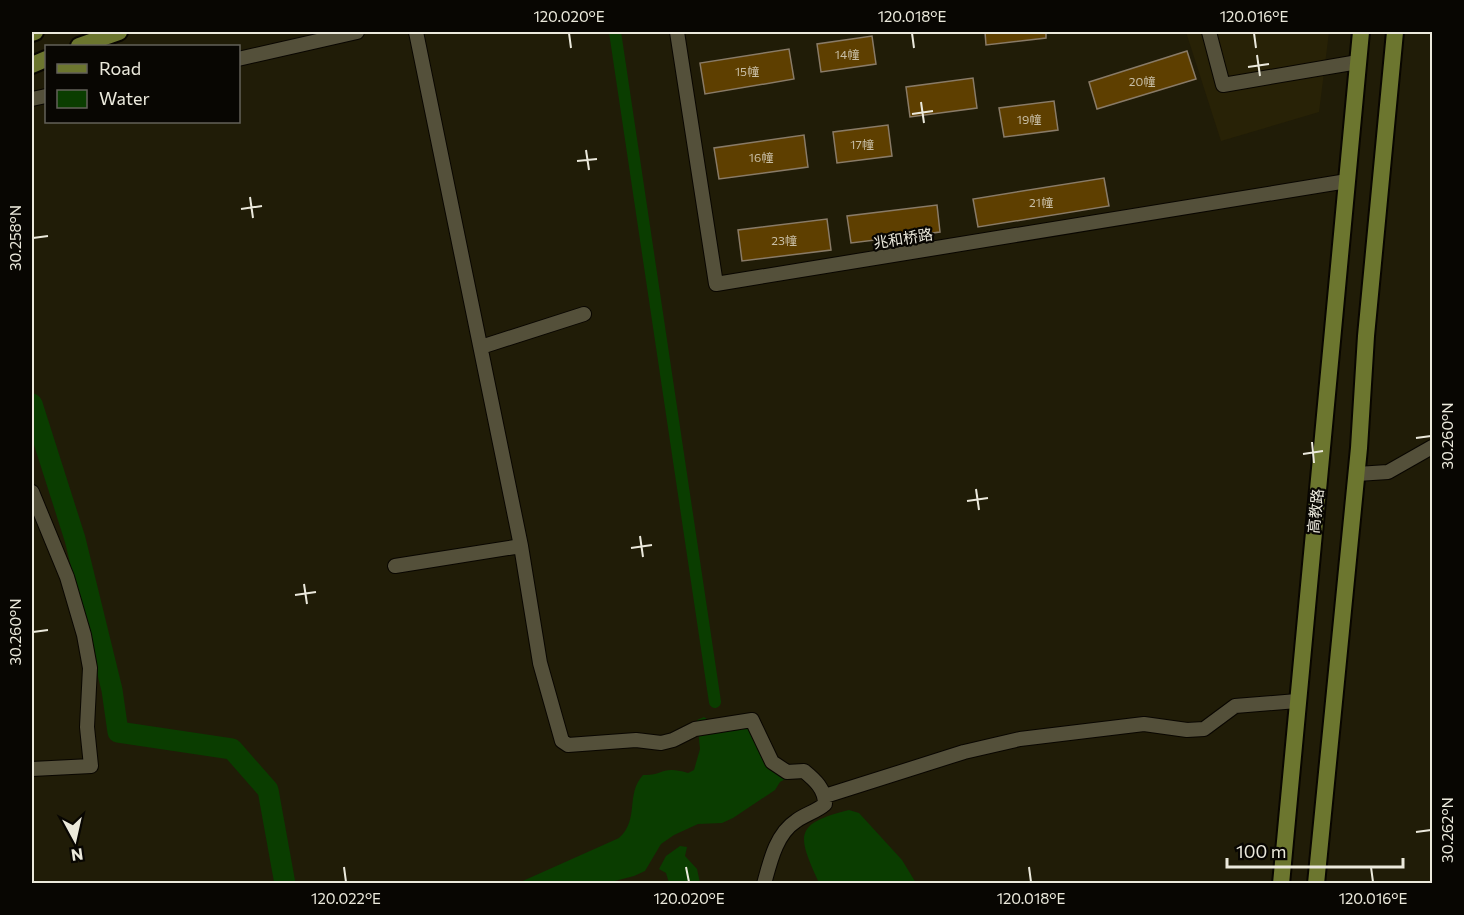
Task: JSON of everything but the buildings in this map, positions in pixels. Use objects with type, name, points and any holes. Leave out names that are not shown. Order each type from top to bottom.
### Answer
[{"type":"main road","points":[[82,45],[119,32]]},
{"type":"main road","name":"高教路","points":[[1281,884],[1361,32]]},
{"type":"main road","points":[[1316,884],[1357,474],[1366,336],[1395,32]]},
{"type":"street","points":[[240,59],[357,32]]},
{"type":"street","points":[[416,32],[521,546],[540,663],[562,741],[568,745],[618,741],[661,742],[673,740],[694,729],[752,720],[772,762],[787,772],[804,771],[814,780],[825,796],[825,804],[795,821],[785,830],[778,842],[764,884]]},
{"type":"street","name":"兆和桥路","points":[[677,32],[716,284],[1347,181]]},
{"type":"street","points":[[1209,32],[1223,85],[1358,62]]},
{"type":"street","points":[[481,347],[584,314]]},
{"type":"street","points":[[1357,474],[1388,472],[1432,447]]},
{"type":"street","points":[[32,492],[67,577],[84,635],[90,668],[87,727],[91,766],[32,769]]},
{"type":"street","points":[[395,566],[521,546]]},
{"type":"street","points":[[825,796],[953,755],[1020,739],[1144,724],[1187,730],[1204,729],[1235,706],[1298,701]]},
{"type":"shaded area","points":[[1186,32],[1329,32],[1319,112],[1221,141]]},
{"type":"water","points":[[704,717],[719,727],[748,727],[787,778],[780,782],[775,790],[733,818],[722,823],[698,824],[674,835],[661,844],[645,871],[634,876],[607,883],[516,884],[619,838],[629,823],[635,791],[643,775],[667,770],[688,773],[694,770],[700,749],[697,720]]},
{"type":"water","points":[[849,810],[859,813],[902,860],[916,883],[819,883],[807,854],[804,843],[805,834],[809,827],[817,821]]},
{"type":"water","points":[[680,846],[687,847],[685,856],[697,869],[700,883],[669,883],[666,873],[659,869],[666,856]]},
{"type":"waterway","points":[[615,32],[715,702]]},
{"type":"waterway","points":[[32,404],[75,539],[112,690],[118,732],[232,749],[268,790],[285,884]]}]
